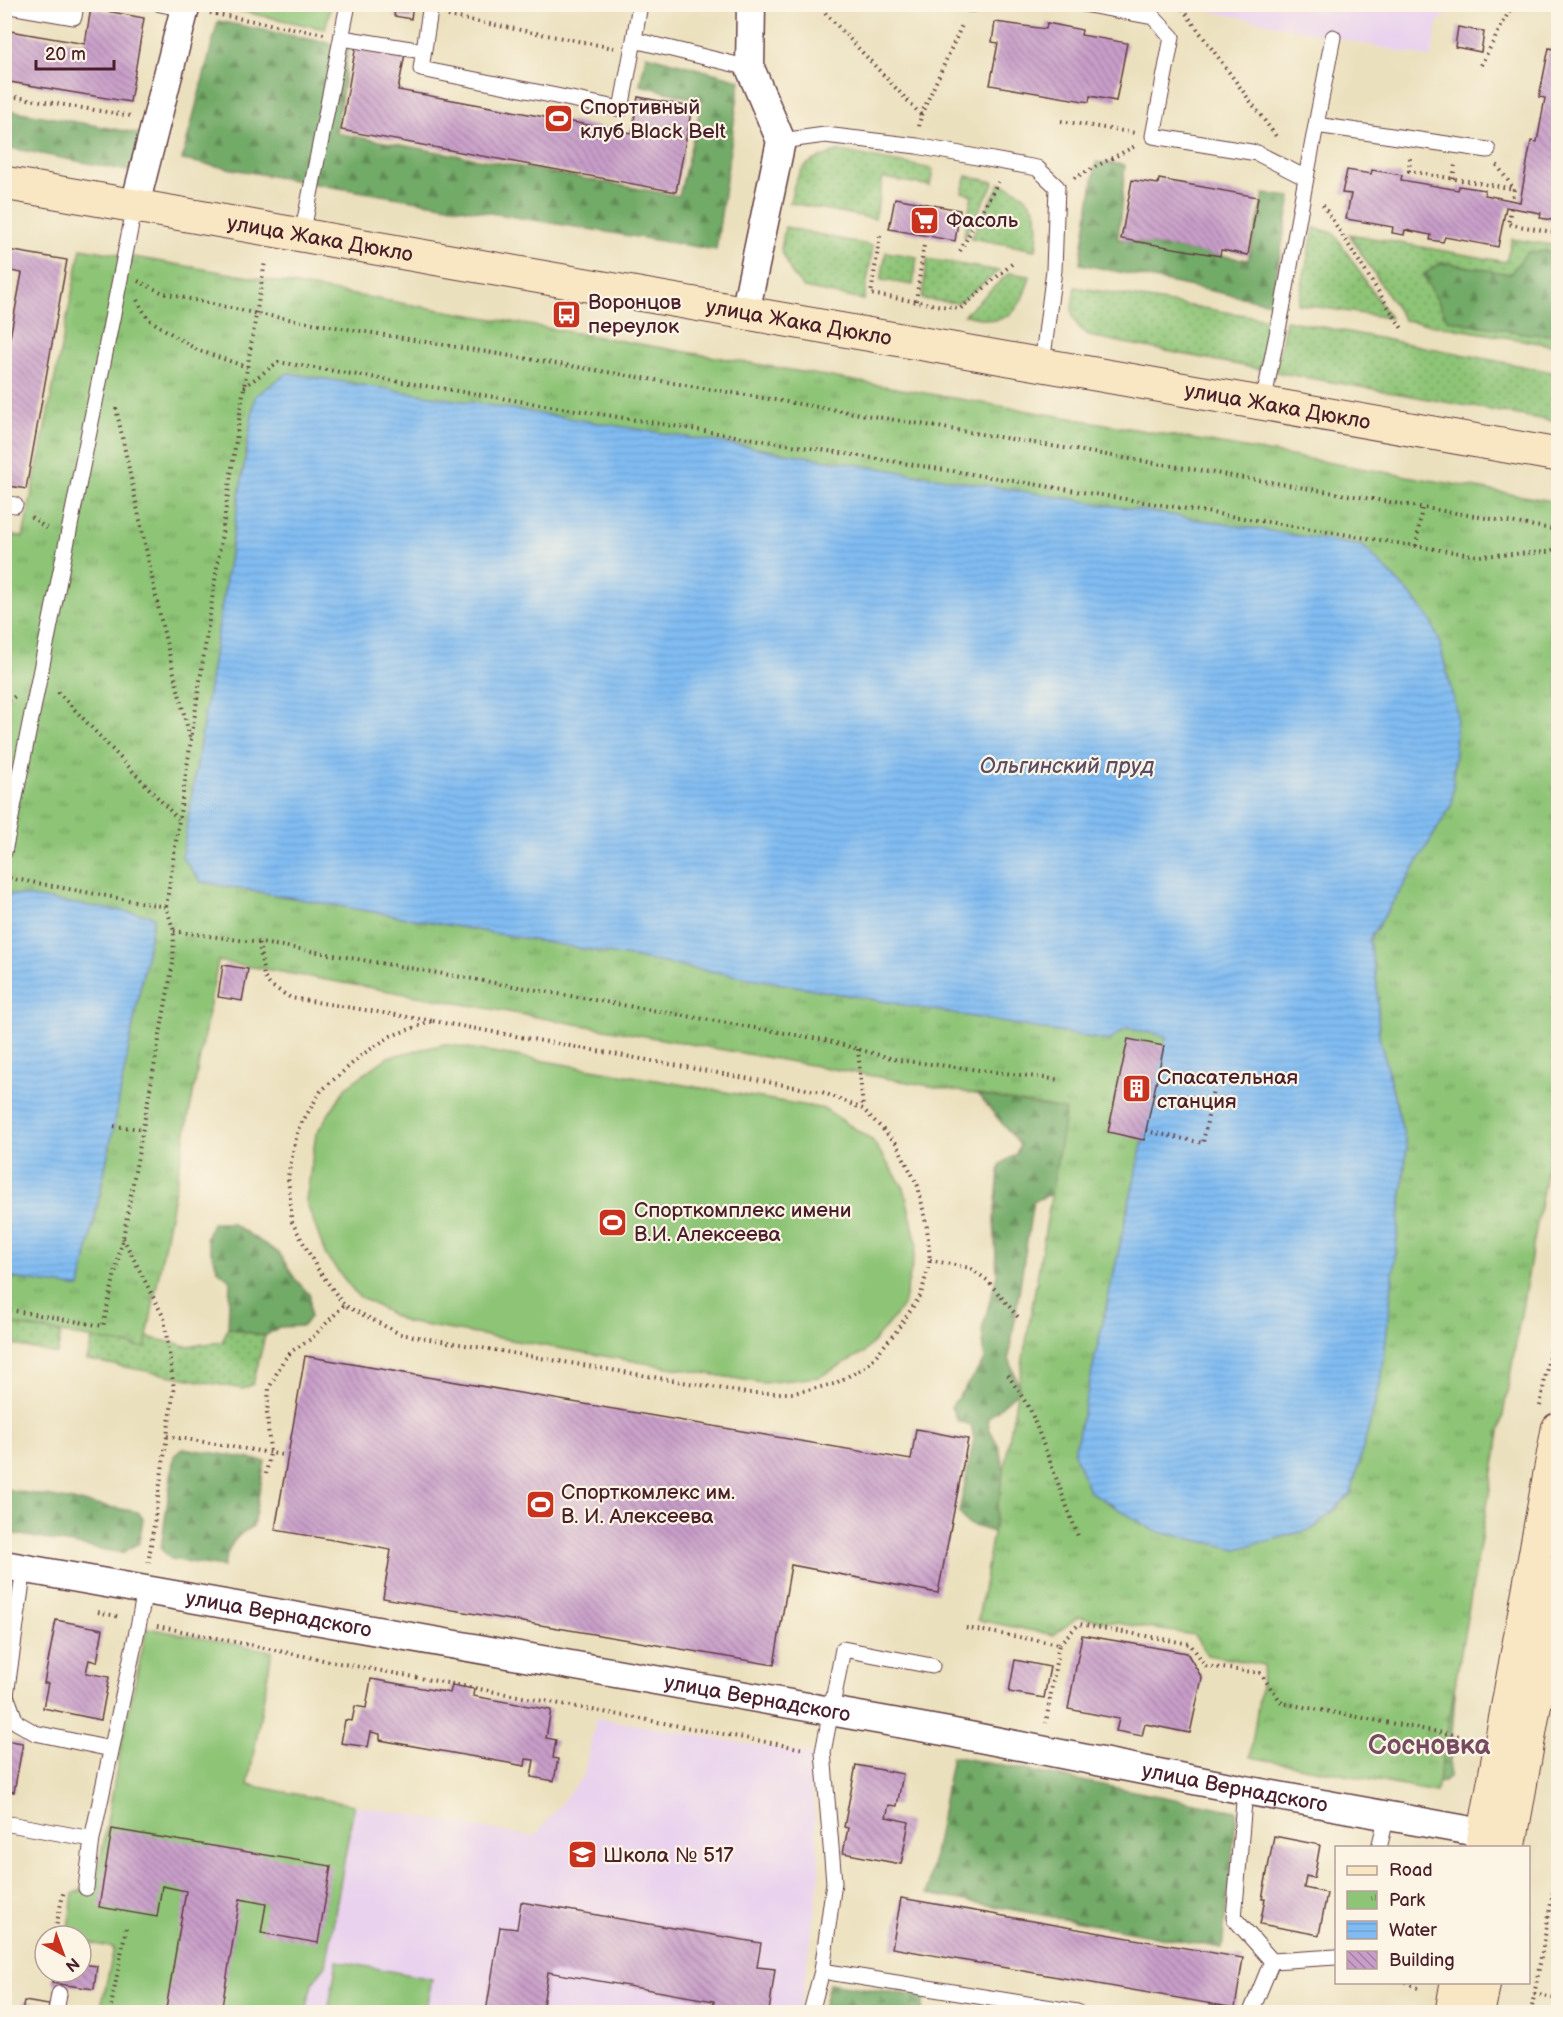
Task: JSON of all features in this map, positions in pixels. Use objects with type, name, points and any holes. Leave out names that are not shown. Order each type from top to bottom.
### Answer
[{"type":"street","points":[[745,313],[781,141],[750,68],[751,4]]},
{"type":"street","points":[[135,205],[156,121],[177,6]]},
{"type":"street","name":"улица Жака Дюкло","points":[[5,186],[135,205],[1558,455]]},
{"type":"street","points":[[1496,1841],[1558,1429]]},
{"type":"street","name":"улица Вернадского","points":[[14,1567],[960,1734],[1245,1790],[1387,1815],[1496,1841]]},
{"type":"street","points":[[1496,1841],[1558,1573]]},
{"type":"street","points":[[1452,2013],[1457,1984]]},
{"type":"street","points":[[1478,2013],[1484,1984]]},
{"type":"lane","points":[[4,5],[74,16],[76,4]]},
{"type":"lane","points":[[302,235],[348,4]]},
{"type":"lane","points":[[430,8],[421,69],[621,109],[640,4]]},
{"type":"lane","points":[[1083,4],[1153,17],[1172,37],[1153,136],[1257,153],[1306,178]]},
{"type":"lane","points":[[1263,404],[1333,37]]},
{"type":"lane","points":[[342,38],[423,51]]},
{"type":"lane","points":[[633,46],[750,68]]},
{"type":"lane","points":[[1316,125],[1488,150]]},
{"type":"lane","points":[[781,141],[825,135],[916,146],[1038,168],[1057,187],[1054,270],[1042,365]]},
{"type":"lane","points":[[4,852],[135,205]]},
{"type":"lane","points":[[14,1567],[6,1695],[16,1722],[35,1733],[111,1749]]},
{"type":"lane","points":[[86,1888],[92,1839],[145,1590]]},
{"type":"lane","points":[[813,2011],[822,1971],[834,1882],[823,1752],[843,1650],[932,1666]]},
{"type":"lane","points":[[1245,1790],[1234,1918],[1272,1962]]},
{"type":"lane","points":[[1379,1846],[1387,1815]]},
{"type":"lane","points":[[4,1823],[92,1839]]},
{"type":"lane","points":[[1272,1962],[1335,1957]]},
{"type":"lane","points":[[1251,2013],[1272,1962]]},
{"type":"lane","points":[[822,1971],[1077,2013]]},
{"type":"lane","points":[[56,2013],[59,1994]]},
{"type":"path","points":[[817,4],[921,115]]},
{"type":"path","points":[[1480,65],[1513,4]]},
{"type":"path","points":[[916,146],[921,115],[971,5]]},
{"type":"path","points":[[177,6],[342,38]]},
{"type":"path","points":[[430,8],[633,46]]},
{"type":"path","points":[[4,95],[156,121]]},
{"type":"path","points":[[1061,121],[1153,136]]},
{"type":"path","points":[[1057,187],[1153,136]]},
{"type":"path","points":[[1488,150],[1514,189],[1512,200]]},
{"type":"path","points":[[960,251],[1009,162]]},
{"type":"path","points":[[1409,171],[1514,189]]},
{"type":"path","points":[[1511,208],[1508,224],[1558,233]]},
{"type":"path","points":[[880,236],[871,294],[960,309],[1013,262]]},
{"type":"path","points":[[916,301],[924,245]]},
{"type":"path","points":[[4,1309],[103,1326],[123,1238],[173,963],[174,931],[166,908],[244,387],[265,262]]},
{"type":"path","points":[[121,273],[163,293],[258,314],[1558,530]]},
{"type":"path","points":[[121,273],[148,319],[197,350],[248,367]]},
{"type":"path","points":[[244,387],[278,362],[1478,556],[1548,552],[1558,548]]},
{"type":"path","points":[[114,401],[163,629],[191,741]]},
{"type":"path","points":[[10,504],[67,542]]},
{"type":"path","points":[[1416,546],[1422,507]]},
{"type":"path","points":[[4,705],[40,674],[178,819]]},
{"type":"path","points":[[4,877],[166,908]]},
{"type":"path","points":[[174,931],[259,943],[825,1040],[898,1060],[1061,1080]]},
{"type":"path","points":[[259,943],[264,976],[270,985],[291,998],[433,1021],[822,1092],[863,1110],[896,1143],[918,1186],[927,1228],[930,1260],[921,1295],[896,1334],[867,1366],[834,1384],[794,1393],[747,1393],[399,1334],[344,1305],[317,1268],[292,1222],[288,1176],[298,1129],[321,1091],[363,1054],[391,1036],[433,1021]]},
{"type":"path","points":[[858,1049],[863,1110]]},
{"type":"path","points":[[1146,1131],[1203,1143],[1213,1089]]},
{"type":"path","points":[[114,1126],[142,1129]]},
{"type":"path","points":[[123,1238],[164,1318],[174,1389],[145,1590]]},
{"type":"path","points":[[930,1260],[970,1268],[987,1280],[1018,1317]]},
{"type":"path","points":[[266,1474],[270,1454],[267,1413],[269,1388],[283,1361],[292,1350],[310,1339],[344,1305]]},
{"type":"path","points":[[1008,1375],[1030,1409],[1078,1536]]},
{"type":"path","points":[[167,1436],[284,1455]]},
{"type":"path","points":[[96,1611],[337,1663],[823,1752]]},
{"type":"path","points":[[1045,1727],[1059,1644],[1079,1624],[1190,1644],[1206,1666],[1260,1673],[1282,1703],[1460,1736]]},
{"type":"path","points":[[966,1628],[1059,1644]]},
{"type":"path","points":[[1531,2013],[1558,1865]]},
{"type":"path","points":[[57,1924],[64,1889]]},
{"type":"path","points":[[110,2013],[126,1928]]},
{"type":"path","points":[[1409,1984],[1420,1989]]},
{"type":"path","points":[[1534,1994],[1558,1999]]},
{"type":"shaded area","points":[[1193,5],[1460,5],[1438,21],[1431,58],[1196,8]]},
{"type":"shaded area","name":"Школа № 517","points":[[596,1718],[814,1755],[812,1791],[820,1873],[798,2012],[306,2012],[312,1983],[326,1965],[354,1805],[534,1837],[584,1775]]},
{"type":"green space","points":[[236,4],[331,5],[325,29],[235,10]]},
{"type":"green space","points":[[218,21],[349,47],[336,133],[679,196],[702,101],[640,85],[646,55],[740,80],[716,250],[182,160]]},
{"type":"green space","points":[[4,109],[142,134],[133,172],[5,147]]},
{"type":"green space","points":[[840,151],[933,169],[930,186],[883,178],[875,219],[790,203],[799,173],[804,167]]},
{"type":"green space","points":[[1096,162],[1125,165],[1118,239],[1248,260],[1264,194],[1291,197],[1271,303],[1080,264]]},
{"type":"green space","points":[[967,176],[994,182],[965,237],[972,195],[962,192]]},
{"type":"green space","points":[[1000,183],[1022,194],[1034,208],[1038,227],[1036,250],[971,238]]},
{"type":"green space","points":[[785,227],[873,246],[864,300],[804,288],[792,274],[781,250]]},
{"type":"green space","points":[[1314,228],[1334,233],[1390,318],[1298,304]]},
{"type":"green space","points":[[1349,234],[1506,262],[1512,239],[1558,246],[1558,346],[1404,320]]},
{"type":"green space","points":[[81,248],[1558,502],[1558,1106],[1436,1792],[1250,1757],[1264,1665],[1207,1655],[1194,1635],[1078,1617],[1054,1635],[978,1620],[1066,1110],[218,961],[145,1348],[5,1323],[4,534],[23,537]]},
{"type":"green space","points":[[1558,251],[1558,335],[1530,334],[1448,320],[1423,275],[1442,262],[1510,274],[1527,252]]},
{"type":"green space","points":[[886,252],[917,257],[913,285],[881,280]]},
{"type":"green space","points":[[927,259],[999,271],[958,303],[922,299]]},
{"type":"green space","points":[[1009,273],[1030,276],[1019,305],[1014,311],[1001,319],[993,320],[964,315]]},
{"type":"green space","points":[[1075,287],[1269,319],[1260,369],[1089,336],[1074,320],[1072,309]]},
{"type":"green space","points":[[1286,320],[1558,373],[1558,422],[1275,372]]},
{"type":"green space","points":[[1068,1033],[1082,1183],[1033,1201],[1009,1358],[1020,1390],[988,1418],[989,1428],[999,1447],[1003,1468],[1012,1473],[1028,1543],[968,1524],[959,1512],[974,1439],[971,1425],[958,1421],[951,1407],[985,1360],[982,1330],[997,1275],[994,1219],[1000,1165],[1016,1154],[1020,1145],[982,1099],[959,1077]]},
{"type":"green space","name":"Спорткомплекс имени В.И. Алексеева","points":[[445,1044],[825,1109],[872,1140],[904,1188],[917,1244],[903,1306],[865,1352],[819,1377],[762,1383],[405,1322],[357,1295],[326,1256],[306,1201],[316,1134],[346,1087],[388,1057]]},
{"type":"green space","points":[[212,1223],[231,1223],[279,1253],[295,1279],[310,1295],[310,1317],[303,1326],[279,1327],[265,1336],[228,1328],[230,1280],[218,1270],[206,1238]]},
{"type":"green space","points":[[4,1323],[61,1333],[57,1354],[5,1343]]},
{"type":"green space","points":[[228,1328],[265,1336],[253,1384],[243,1389],[87,1360],[92,1339],[116,1330],[187,1346],[222,1342]]},
{"type":"green space","points":[[183,1448],[265,1461],[253,1526],[233,1543],[223,1567],[171,1559],[161,1549],[174,1456]]},
{"type":"green space","points":[[4,1489],[138,1512],[143,1519],[139,1543],[122,1553],[5,1532]]},
{"type":"green space","points":[[147,1628],[272,1651],[248,1785],[354,1805],[326,1965],[312,1983],[306,2012],[100,2012],[114,1948],[93,1944],[93,1924],[69,1924],[73,1894],[86,1888],[97,1879],[120,1750]]},
{"type":"green space","points":[[1453,1685],[1455,1693],[1449,1777],[1444,1782],[1436,1783]]},
{"type":"green space","points":[[952,1756],[1237,1811],[1222,1948],[927,1894]]},
{"type":"green space","points":[[337,1961],[432,1979],[425,2012],[328,2012]]},
{"type":"green space","points":[[829,1983],[924,1997],[922,2012],[825,2012],[823,2009]]},
{"type":"water","name":"Ольгинский пруд","points":[[288,373],[1363,546],[1413,597],[1430,619],[1439,640],[1457,714],[1452,804],[1369,940],[1377,983],[1379,1036],[1407,1147],[1382,1377],[1351,1494],[1313,1529],[1237,1549],[1154,1531],[1089,1491],[1074,1453],[1166,1036],[1126,1028],[1109,1041],[201,882],[182,857],[255,396]]},
{"type":"water","points":[[5,893],[154,916],[80,1288],[5,1277]]},
{"type":"building","points":[[396,4],[413,4],[411,19],[394,16]]},
{"type":"building","points":[[91,8],[144,18],[130,102],[4,81],[4,30],[85,44]]},
{"type":"building","points":[[995,22],[1046,29],[1047,23],[1082,30],[1081,35],[1127,43],[1116,101],[1090,96],[1089,102],[990,85],[998,43],[992,42]]},
{"type":"building","points":[[1458,27],[1484,32],[1481,52],[1455,47]]},
{"type":"building","points":[[1557,31],[1558,221],[1540,218],[1541,213],[1506,207],[1498,247],[1445,237],[1443,242],[1430,240],[1431,235],[1405,230],[1404,235],[1392,233],[1393,227],[1346,219],[1351,194],[1342,193],[1347,170],[1371,174],[1372,170],[1402,175],[1401,180],[1458,190],[1459,186],[1485,190],[1485,195],[1520,202],[1531,141],[1537,142],[1545,98],[1539,97],[1549,48],[1554,49]]},
{"type":"building","points":[[356,45],[405,54],[398,90],[632,133],[638,97],[692,107],[676,192],[341,130]]},
{"type":"building","points":[[1159,179],[1258,197],[1248,255],[1221,250],[1220,256],[1121,239],[1132,180],[1158,184]]},
{"type":"building","name":"Фасоль","points":[[895,198],[960,210],[955,241],[889,229]]},
{"type":"building","points":[[8,250],[67,260],[26,489],[4,485],[4,370],[22,273],[5,270]]},
{"type":"building","points":[[223,965],[248,969],[242,1001],[218,997]]},
{"type":"building","name":"Спасательная станция","points":[[1128,1039],[1164,1046],[1144,1140],[1108,1132]]},
{"type":"building","name":"Спорткомлекс им. В. И. Алексеева","points":[[305,1356],[911,1460],[916,1429],[968,1439],[938,1593],[791,1565],[774,1665],[383,1598],[391,1550],[275,1530]]},
{"type":"building","points":[[56,1620],[103,1629],[97,1662],[89,1660],[86,1673],[109,1677],[101,1720],[43,1708],[48,1683],[44,1683]]},
{"type":"building","points":[[1082,1635],[1187,1653],[1202,1678],[1190,1733],[1145,1724],[1142,1736],[1116,1731],[1119,1719],[1068,1709]]},
{"type":"building","points":[[1015,1660],[1050,1667],[1044,1698],[1009,1692]]},
{"type":"building","points":[[371,1679],[450,1693],[452,1685],[474,1689],[473,1696],[551,1710],[546,1738],[556,1740],[553,1758],[558,1759],[554,1781],[531,1777],[534,1760],[526,1759],[525,1766],[380,1740],[380,1734],[371,1732],[368,1747],[341,1743],[345,1720],[352,1721],[355,1706],[366,1708]]},
{"type":"building","points":[[4,1740],[23,1743],[14,1792],[4,1790]]},
{"type":"building","points":[[856,1765],[903,1774],[897,1806],[889,1805],[886,1817],[909,1822],[901,1864],[843,1853],[848,1828],[844,1827]]},
{"type":"building","points":[[112,1829],[331,1866],[318,1943],[261,1933],[266,1904],[240,1899],[221,2012],[166,2009],[186,1891],[162,1886],[157,1917],[99,1907]]},
{"type":"building","points":[[1274,1836],[1320,1845],[1314,1878],[1306,1876],[1304,1888],[1327,1893],[1319,1935],[1260,1924],[1265,1899],[1262,1899]]},
{"type":"building","points":[[901,1898],[1243,1958],[1235,2008],[892,1948]]},
{"type":"building","points":[[521,1902],[761,1943],[757,1967],[775,1969],[769,2012],[713,2012],[714,2001],[548,1972],[542,2012],[486,2012],[500,1927],[517,1929]]},
{"type":"building","points":[[93,1966],[97,1966],[94,1989],[59,1984],[93,1984]]},
{"type":"building","points":[[24,2001],[49,2005],[48,2012],[22,2012]]},
{"type":"place","name":"Спортивный клуб Black Belt","points":[[559,119]]},
{"type":"place","name":"Фасоль","points":[[925,220]]},
{"type":"place","name":"Воронцов переулок","points":[[567,314]]},
{"type":"place","name":"Спасательная станция","points":[[1136,1089]]},
{"type":"place","name":"Спорткомплекс имени В.И. Алексеева","points":[[613,1222]]},
{"type":"place","name":"Спорткомлекс им. В. И. Алексеева","points":[[540,1504]]},
{"type":"place","name":"Школа № 517","points":[[582,1855]]},
{"type":"district","name":"Сосновка","points":[[1429,1746]]}]
